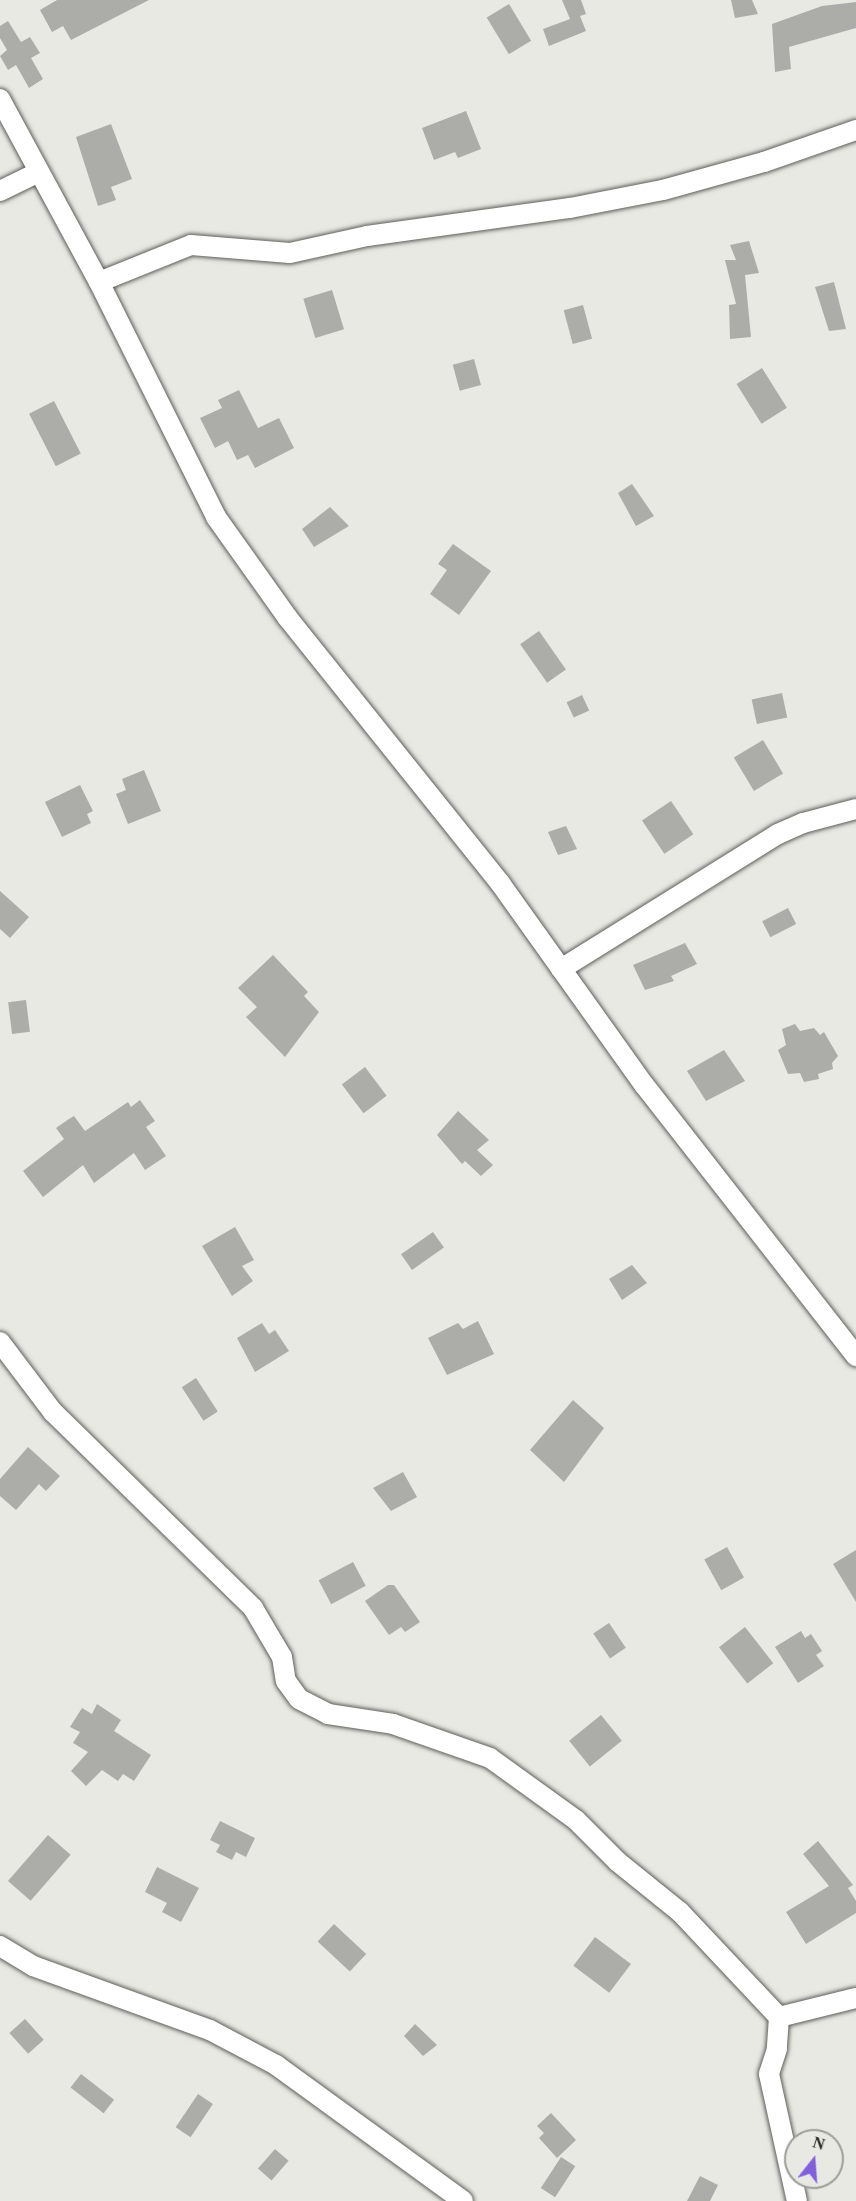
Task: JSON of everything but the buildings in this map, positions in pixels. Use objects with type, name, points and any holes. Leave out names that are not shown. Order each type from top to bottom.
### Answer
[{"type":"street","points":[[0,99],[99,282],[216,518],[287,617],[500,883],[645,1086],[856,1356]]},
{"type":"street","points":[[99,282],[191,245],[290,253],[367,236],[570,208],[663,190],[764,162],[856,130]]},
{"type":"street","points":[[0,191],[38,173]]},
{"type":"street","points":[[561,969],[778,834],[803,822],[856,809]]},
{"type":"street","points":[[0,1342],[53,1412],[253,1608],[282,1657],[286,1681],[299,1699],[328,1714],[393,1724],[490,1758],[568,1814],[618,1862],[680,1912],[779,2017],[777,2049],[770,2074],[797,2201]]},
{"type":"street","points":[[0,1946],[33,1966],[210,2030],[276,2065],[463,2201]]},
{"type":"street","points":[[779,2017],[856,1998]]}]
